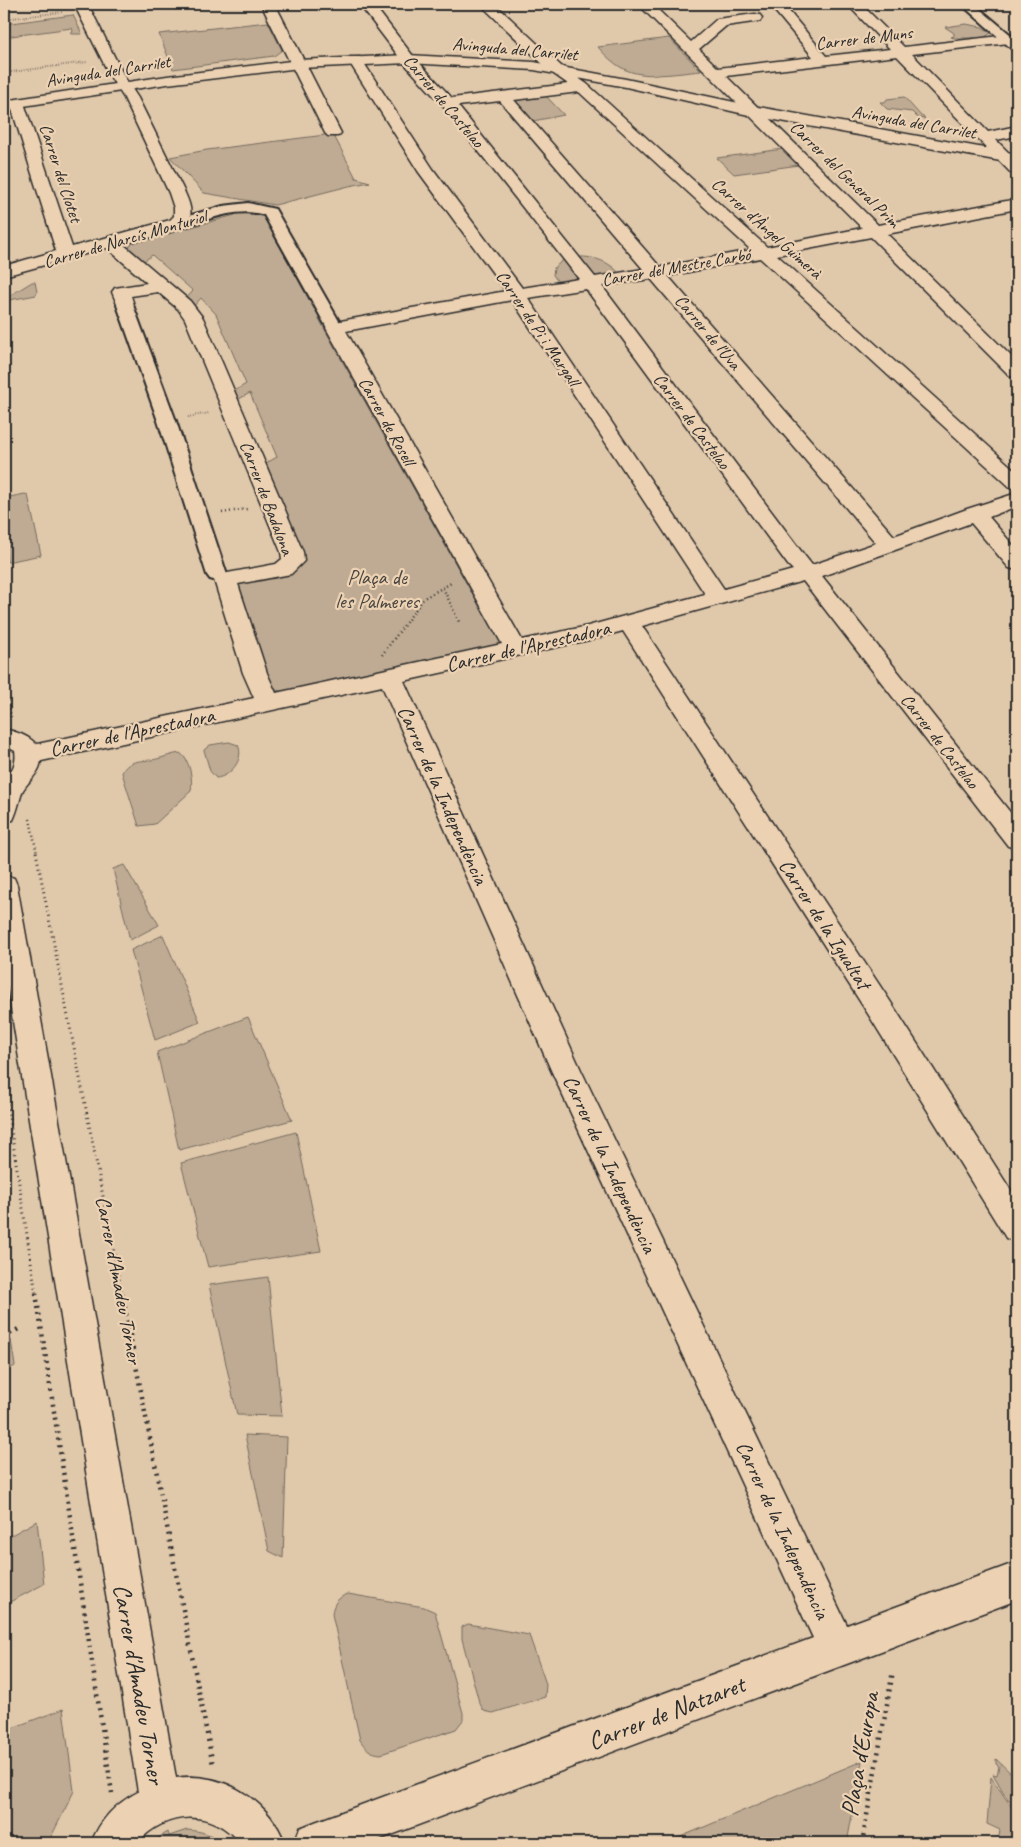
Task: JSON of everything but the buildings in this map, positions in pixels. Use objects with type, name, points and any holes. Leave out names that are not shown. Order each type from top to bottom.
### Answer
[{"type":"street","points":[[268,4],[333,133]]},
{"type":"street","name":"Carrer de Castelao","points":[[366,4],[408,59],[448,103],[590,283],[807,572],[1017,839]]},
{"type":"street","name":"Carrer d'Àngel Guimerà","points":[[487,4],[556,69],[582,87],[1017,483]]},
{"type":"street","name":"Carrer del General Prim","points":[[645,4],[1017,372]]},
{"type":"street","points":[[776,4],[823,62]]},
{"type":"street","points":[[854,4],[985,137],[1011,158],[1017,170]]},
{"type":"street","points":[[967,4],[1014,41]]},
{"type":"street","points":[[83,7],[108,60],[131,98],[177,193],[182,208],[182,217],[176,224]]},
{"type":"street","points":[[691,49],[722,22],[755,18]]},
{"type":"street","name":"Carrer de Muns","points":[[715,73],[1014,41]]},
{"type":"street","name":"Avinguda del Carrilet","points":[[10,104],[299,64],[408,59],[534,66],[556,69],[753,111],[1011,158]]},
{"type":"street","name":"Carrer de Pi i Margall","points":[[354,60],[426,171],[517,294],[718,597]]},
{"type":"street","points":[[448,103],[582,87]]},
{"type":"street","name":"Carrer de l'Uva","points":[[504,97],[890,545]]},
{"type":"street","name":"Carrer del Clotet","points":[[10,104],[66,255]]},
{"type":"street","points":[[985,137],[1017,131]]},
{"type":"street","name":"Carrer del Mestre Carbó","points":[[335,328],[517,294],[657,273],[1017,204]]},
{"type":"street","name":"Carrer de Narcís Monturiol","points":[[4,272],[176,224],[247,207]]},
{"type":"street","name":"Carrer de Rosell","points":[[247,207],[270,212],[516,649]]},
{"type":"street","name":"Carrer de Badalona","points":[[110,242],[184,305],[194,318],[292,552],[293,561],[284,569],[226,580],[255,673],[268,703]]},
{"type":"street","points":[[102,295],[123,298],[162,286]]},
{"type":"street","points":[[123,298],[170,430],[217,575]]},
{"type":"street","name":"Carrer de l'Aprestadora","points":[[12,736],[268,703],[385,666],[516,649],[629,623],[833,566],[974,513],[1017,499]]},
{"type":"street","points":[[974,513],[1017,563]]},
{"type":"street","name":"Carrer de la Igualtat","points":[[629,623],[880,1009],[1017,1228]]},
{"type":"street","name":"Carrer de la Independència","points":[[385,666],[566,1070],[838,1648]]},
{"type":"street","points":[[4,813],[8,787],[21,778],[28,766],[12,736]]},
{"type":"street","name":"Carrer d'Amadeu Torner","points":[[4,885],[160,1803]]},
{"type":"street","name":"Carrer de Natzaret","points":[[316,1843],[1017,1582]]},
{"type":"street","points":[[112,1843],[135,1817],[160,1803],[185,1797],[214,1801],[244,1817],[261,1836],[264,1843]]},
{"type":"path","points":[[4,19],[83,7]]},
{"type":"path","points":[[6,77],[4,72],[108,60]]},
{"type":"path","points":[[217,514],[249,509]]},
{"type":"path","points":[[385,666],[424,598],[456,581]]},
{"type":"path","points":[[443,588],[460,624]]},
{"type":"path","points":[[4,681],[12,736]]},
{"type":"path","name":"Carrer d'Amadeu Torner","points":[[29,814],[214,1771]]},
{"type":"path","points":[[4,1084],[112,1791],[111,1798]]},
{"type":"path","points":[[4,1337],[22,1327]]},
{"type":"path","name":"Plaça d'Europa","points":[[862,1843],[893,1671]]},
{"type":"green space","points":[[73,15],[82,34],[71,34],[72,28],[4,37],[4,24]]},
{"type":"green space","points":[[268,22],[282,50],[274,56],[173,69],[159,34]]},
{"type":"green space","points":[[966,24],[982,27],[991,33],[983,38],[954,38],[951,37],[954,36],[954,33],[945,27]]},
{"type":"green space","points":[[669,38],[701,71],[661,75],[630,72],[615,64],[598,47]]},
{"type":"green space","points":[[545,95],[564,115],[533,121],[516,102],[522,97]]},
{"type":"green space","points":[[904,97],[924,119],[918,118],[912,112],[887,109],[880,102],[885,102],[887,99]]},
{"type":"green space","points":[[333,134],[356,178],[370,182],[275,205],[204,193],[170,157],[207,150]]},
{"type":"green space","points":[[783,149],[799,165],[734,174],[717,158]]},
{"type":"green space","name":"Plaça de les Palmeres","points":[[247,211],[264,214],[272,224],[268,225],[314,309],[319,308],[323,316],[318,317],[335,348],[341,347],[345,355],[340,357],[483,613],[489,612],[502,641],[500,644],[284,692],[276,690],[272,686],[237,588],[240,584],[288,573],[263,465],[277,457],[250,393],[237,400],[233,392],[246,384],[216,314],[201,298],[193,307],[185,300],[193,291],[152,255],[143,262],[129,248],[131,244],[140,239],[143,241],[176,232],[174,229],[185,226],[188,228],[235,215],[233,213]]},
{"type":"green space","points":[[577,257],[602,261],[621,275],[595,276],[587,270]]},
{"type":"green space","points":[[564,259],[578,278],[559,283],[553,275],[554,268]]},
{"type":"green space","points":[[35,282],[36,295],[4,301],[4,299]]},
{"type":"green space","points":[[28,495],[41,555],[7,562],[4,544],[4,498]]},
{"type":"green space","points":[[229,742],[238,745],[240,750],[238,761],[231,771],[216,778],[210,771],[204,750],[210,745]]},
{"type":"green space","points":[[180,753],[186,760],[190,770],[191,791],[155,824],[139,826],[122,773],[128,765],[137,761],[157,759]]},
{"type":"green space","points":[[124,865],[159,925],[130,940],[113,869]]},
{"type":"green space","points":[[163,935],[200,1022],[155,1040],[131,950]]},
{"type":"green space","points":[[248,1017],[292,1120],[179,1150],[157,1052]]},
{"type":"green space","points":[[296,1132],[321,1251],[208,1267],[181,1163]]},
{"type":"green space","points":[[268,1277],[282,1416],[237,1415],[209,1285]]},
{"type":"green space","points":[[11,1340],[15,1366],[4,1372],[4,1343]]},
{"type":"green space","points":[[245,1435],[287,1437],[283,1558],[269,1551]]},
{"type":"green space","points":[[37,1521],[44,1584],[4,1605],[4,1539]]},
{"type":"green space","points":[[348,1594],[424,1607],[435,1612],[463,1713],[463,1720],[456,1729],[381,1754],[371,1752],[364,1746],[360,1740],[332,1614],[337,1601]]},
{"type":"green space","points":[[468,1624],[529,1635],[546,1684],[545,1697],[493,1713],[484,1711],[479,1702],[462,1639],[462,1627]]},
{"type":"green space","points":[[63,1709],[74,1791],[48,1843],[4,1843],[4,1731]]},
{"type":"green space","points":[[996,1759],[1017,1779],[1017,1810],[1005,1795],[993,1774],[997,1775],[999,1766],[996,1764]]},
{"type":"green space","points":[[862,1761],[847,1843],[666,1843]]},
{"type":"green space","points":[[991,1777],[1017,1815],[1017,1843],[998,1843],[1000,1830],[987,1824]]},
{"type":"green space","points":[[187,1830],[206,1834],[223,1843],[150,1843],[168,1832],[169,1836]]}]
